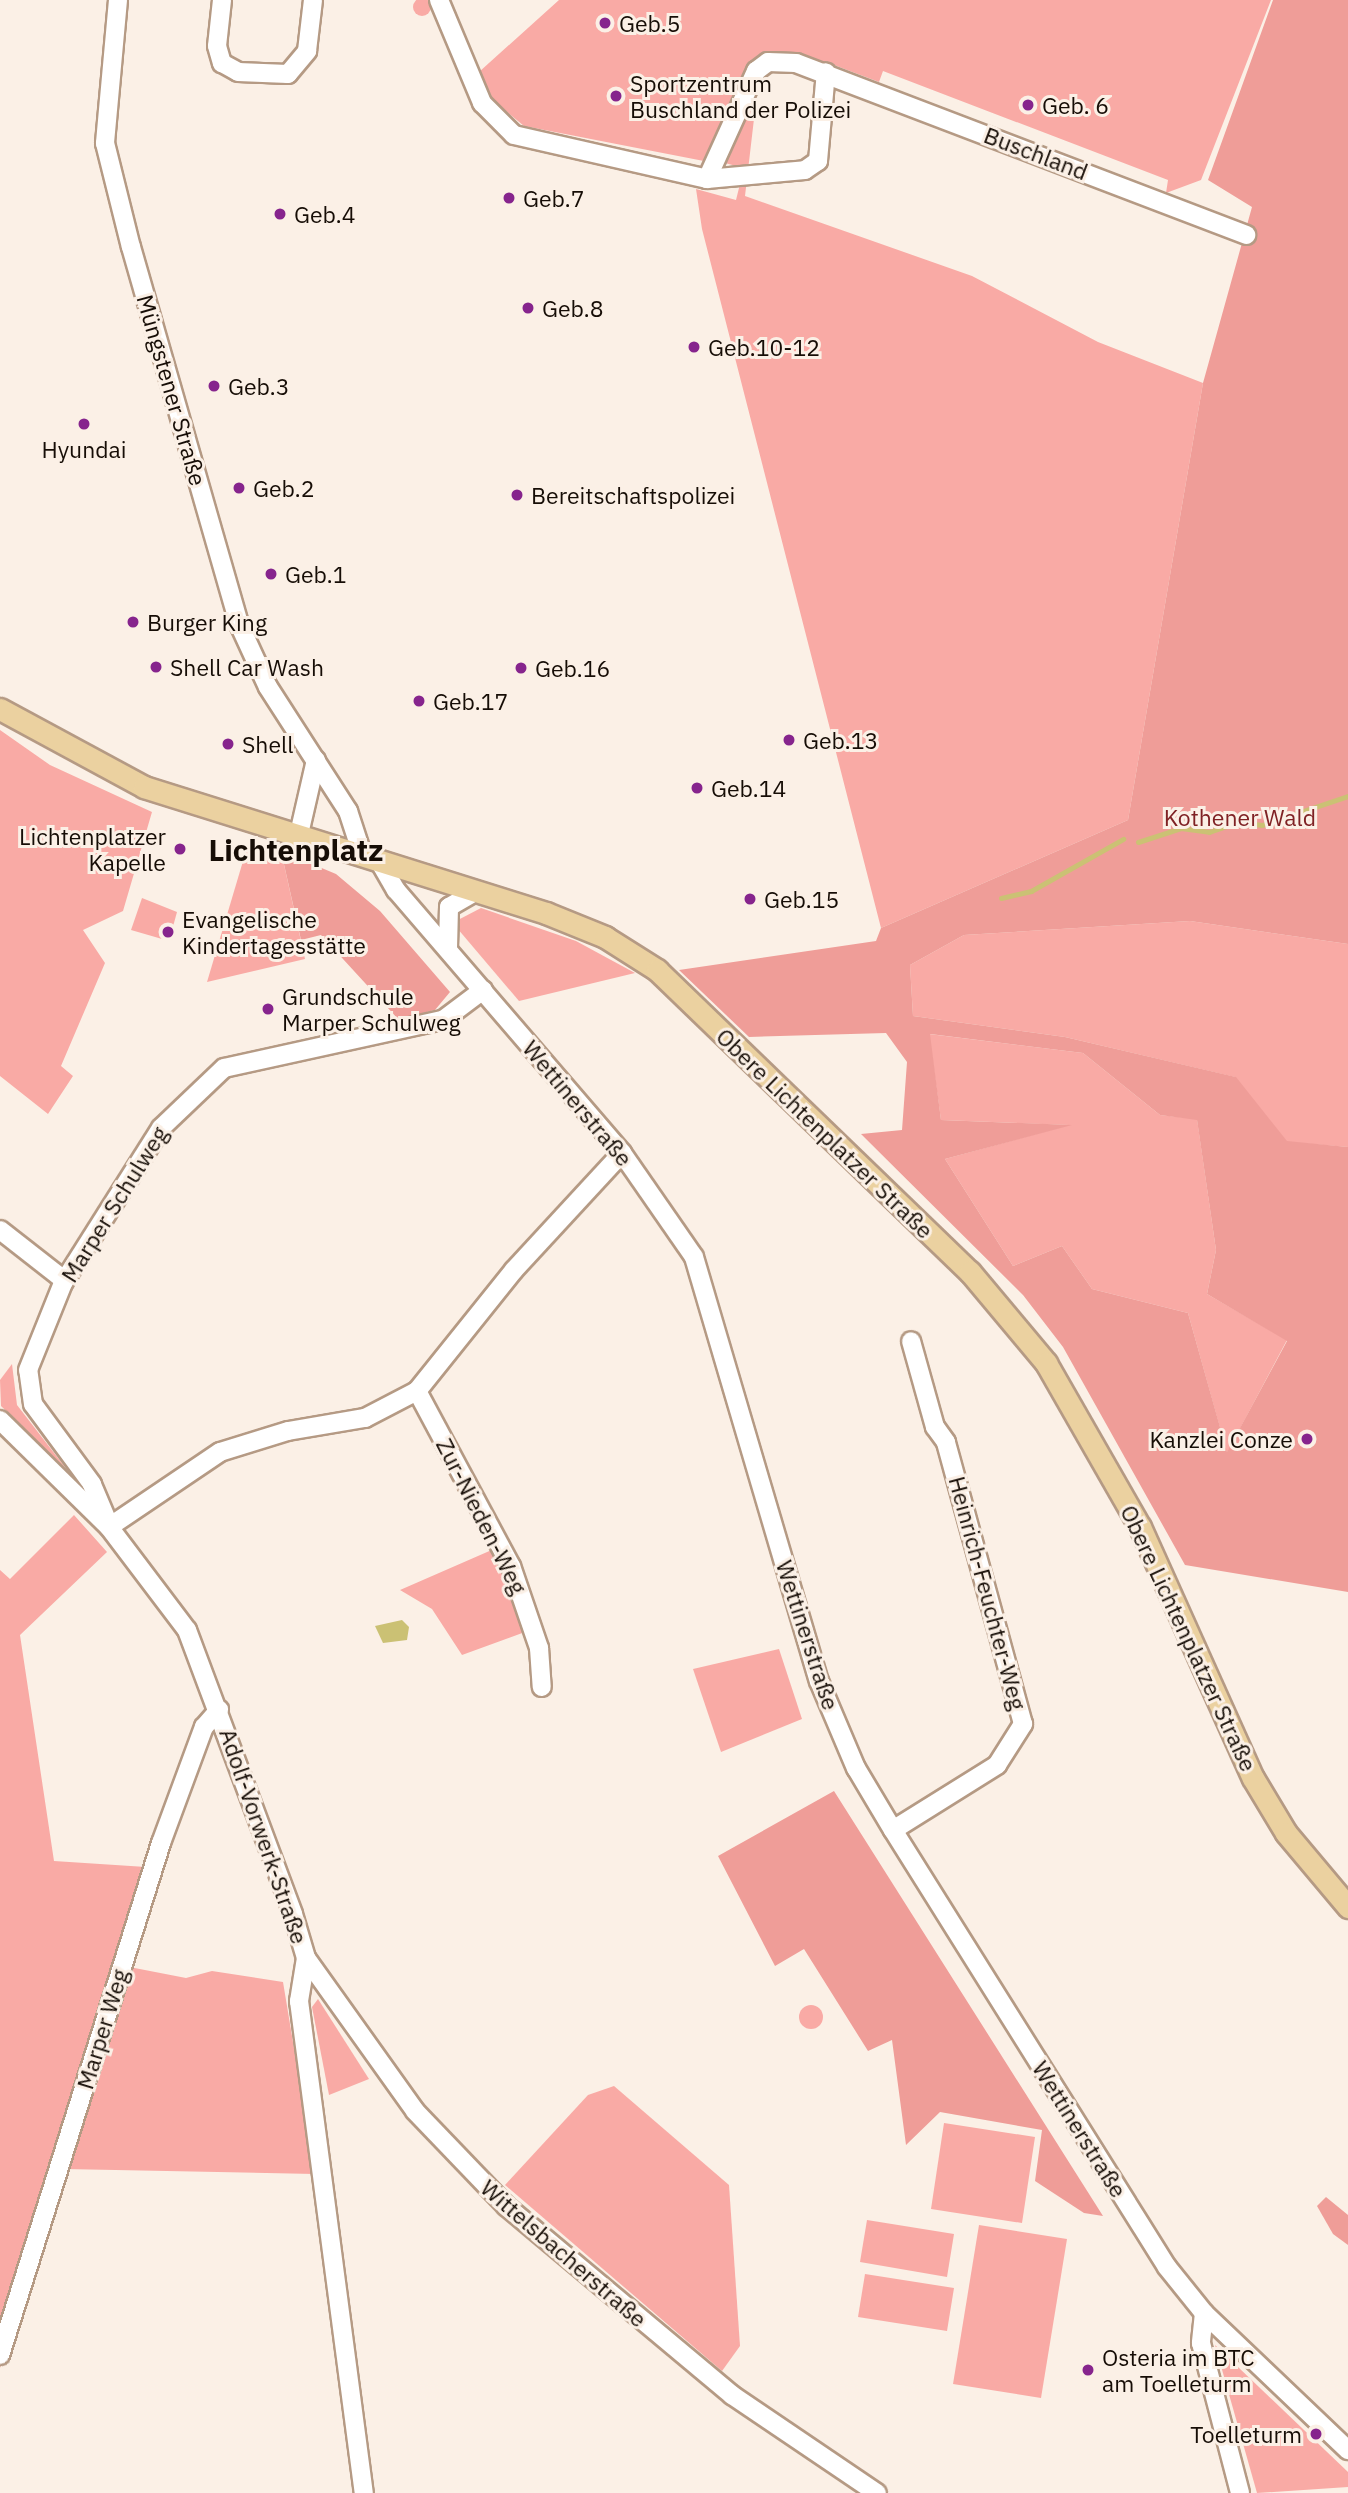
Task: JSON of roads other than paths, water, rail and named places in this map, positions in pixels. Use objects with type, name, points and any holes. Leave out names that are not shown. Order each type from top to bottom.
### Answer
[{"type":"main road","name":"Obere Lichtenplatzer Straße","points":[[0,709],[119,776],[477,891],[606,937],[657,970],[1010,1315],[1046,1363],[1140,1527],[1253,1778],[1286,1833],[1348,1907]]},
{"type":"street","name":"Müngstener Straße","points":[[118,0],[105,143],[131,247],[239,624],[268,687],[348,811],[370,857]]},
{"type":"street","points":[[222,0],[217,46],[222,63],[238,72],[288,74],[307,51],[313,0]]},
{"type":"street","points":[[439,0],[482,103],[514,135],[707,179],[805,170],[818,161],[826,72]]},
{"type":"street","name":"Buschland","points":[[707,179],[756,71],[778,62],[826,72],[1246,234]]},
{"type":"street","points":[[299,834],[316,760]]},
{"type":"street","name":"Wettinerstraße","points":[[370,857],[622,1153],[694,1256],[819,1681],[856,1768],[1167,2267],[1204,2313],[1348,2450]]},
{"type":"street","points":[[449,951],[449,907],[477,891]]},
{"type":"street","name":"Marper Schulweg","points":[[109,1527],[92,1485],[33,1404],[28,1386],[64,1280],[165,1122],[224,1069],[443,1020],[483,990]]},
{"type":"street","points":[[109,1527],[220,1452],[288,1431],[365,1418],[417,1391],[514,1270],[622,1153]]},
{"type":"street","points":[[0,1230],[64,1280]]},
{"type":"street","name":"Heinrich-Feuchter-Weg","points":[[893,1830],[997,1765],[1023,1724],[946,1442],[934,1427],[911,1341]]},
{"type":"street","name":"Zur-Nieden-Weg","points":[[417,1391],[511,1566],[537,1638],[542,1687]]},
{"type":"street","name":"Adolf-Vorwerk-Straße","points":[[0,1420],[109,1527],[187,1630],[219,1710],[306,1958],[299,2001],[364,2493]]},
{"type":"street","name":"Marper Weg","points":[[0,2355],[161,1843],[204,1727],[219,1710]]},
{"type":"street","name":"Wittelsbacherstraße","points":[[306,1958],[415,2111],[506,2206],[732,2395],[877,2493]]},
{"type":"street","points":[[1204,2313],[1201,2343],[1240,2493]]},
{"type":"waterway","points":[[1138,842],[1181,828],[1209,832],[1238,822],[1262,825],[1348,796]]},
{"type":"waterway","points":[[1001,898],[1031,891],[1123,839]]},
{"type":"place","name":"Geb.5","points":[[605,23]]},
{"type":"place","name":"Sportzentrum Buschland der Polizei","points":[[616,96]]},
{"type":"place","name":"Geb. 6","points":[[1028,105]]},
{"type":"place","name":"Geb.7","points":[[509,198]]},
{"type":"place","name":"Geb.4","points":[[280,214]]},
{"type":"place","name":"Geb.8","points":[[528,308]]},
{"type":"place","name":"Geb.10-12","points":[[694,347]]},
{"type":"place","name":"Geb.3","points":[[214,386]]},
{"type":"place","name":"Hyundai","points":[[84,424]]},
{"type":"place","name":"Geb.2","points":[[239,488]]},
{"type":"place","name":"Bereitschaftspolizei","points":[[517,495]]},
{"type":"place","name":"Geb.1","points":[[271,574]]},
{"type":"place","name":"Burger King","points":[[133,622]]},
{"type":"place","name":"Shell Car Wash","points":[[156,667]]},
{"type":"place","name":"Geb.16","points":[[521,668]]},
{"type":"place","name":"Geb.17","points":[[419,701]]},
{"type":"place","name":"Geb.13","points":[[789,740]]},
{"type":"place","name":"Shell","points":[[228,744]]},
{"type":"place","name":"Geb.14","points":[[697,788]]},
{"type":"place","name":"Lichtenplatzer Kapelle","points":[[180,849]]},
{"type":"place","name":"Geb.15","points":[[750,899]]},
{"type":"place","name":"Evangelische Kindertagesstätte","points":[[168,932]]},
{"type":"place","name":"Grundschule Marper Schulweg","points":[[268,1009]]},
{"type":"place","name":"Kanzlei Conze","points":[[1307,1439]]},
{"type":"place","name":"Osteria im BTC am Toelleturm","points":[[1088,2370]]},
{"type":"place","name":"Toelleturm","points":[[1316,2434]]},
{"type":"district","name":"Lichtenplatz","points":[[296,850]]},
{"type":"park label","name":"Kothener Wald","points":[[1240,817]]}]
